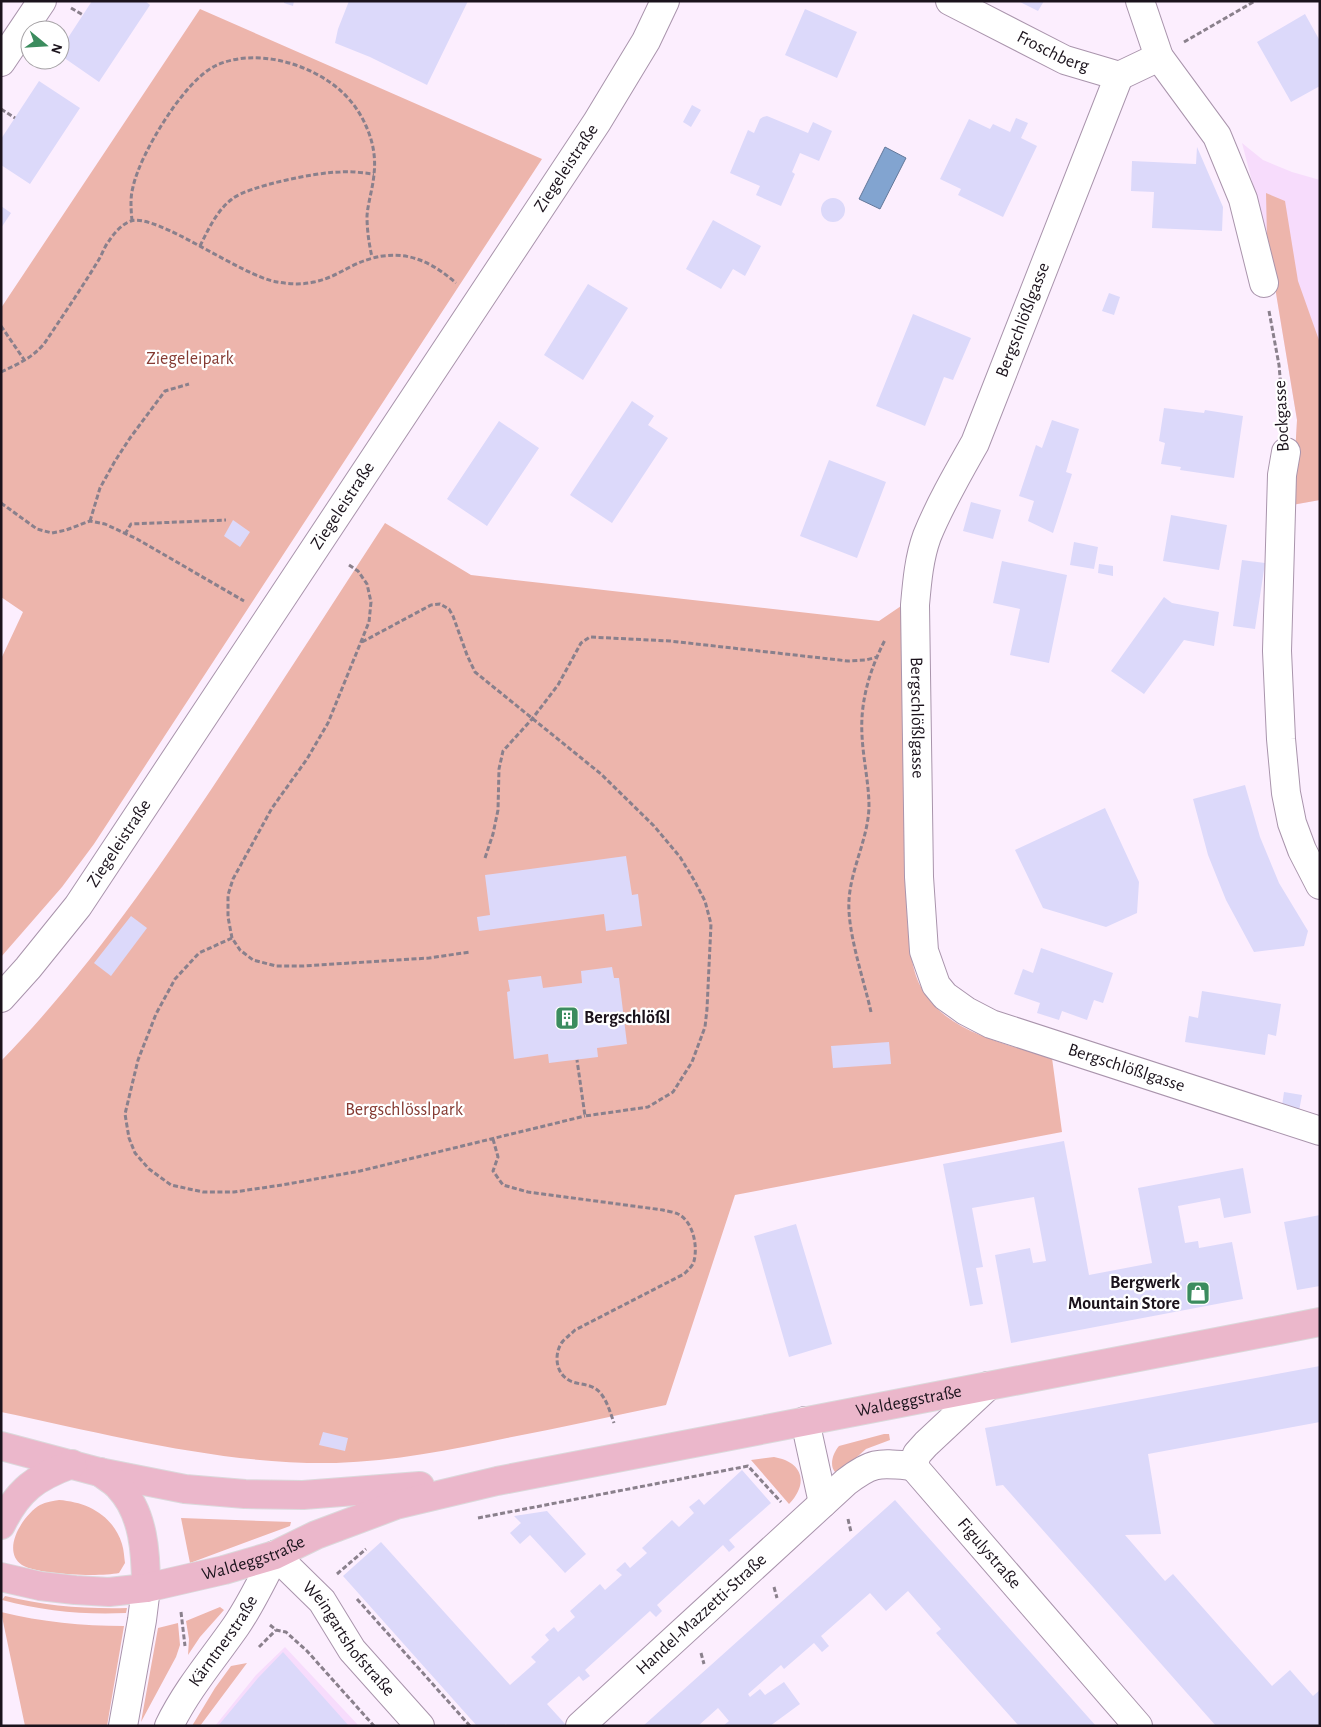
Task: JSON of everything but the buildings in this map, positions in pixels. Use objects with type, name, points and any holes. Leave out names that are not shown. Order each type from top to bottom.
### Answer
[{"type":"main road","name":"Waldeggstraße","points":[[1,1577],[40,1586],[75,1590],[109,1592],[146,1588],[224,1570],[275,1555],[316,1535],[396,1505],[496,1481],[1320,1322]]},
{"type":"main road","name":"Waldeggstraße","points":[[1,1446],[100,1472],[185,1490],[303,1495],[496,1481]]},
{"type":"main road","points":[[1,1525],[10,1506],[30,1484],[52,1471],[72,1464]]},
{"type":"main road","points":[[100,1472],[119,1487],[132,1504],[140,1527],[146,1560],[146,1588]]},
{"type":"street","points":[[1,62],[42,1]]},
{"type":"street","name":"Ziegeleistraße","points":[[1,998],[78,906],[597,122],[641,48],[665,1]]},
{"type":"street","name":"Froschberg","points":[[950,1],[1065,60],[1119,76]]},
{"type":"street","points":[[1140,1],[1159,57],[1217,136],[1243,199],[1264,283]]},
{"type":"street","points":[[1119,76],[1159,57]]},
{"type":"street","name":"Bergschlößlgasse","points":[[1119,76],[975,443],[949,490],[927,537],[918,569],[915,605],[919,877],[924,950],[936,985],[945,996],[966,1011],[991,1024],[1320,1131]]},
{"type":"street","name":"Bockgasse","points":[[1286,452],[1282,475],[1277,651],[1281,738],[1286,793],[1292,823],[1302,850],[1320,885]]},
{"type":"street","points":[[913,1466],[917,1454],[926,1444],[988,1386]]},
{"type":"street","points":[[804,1421],[823,1503]]},
{"type":"street","name":"Handel-Mazzetti-Straße","points":[[580,1726],[800,1523],[863,1469],[876,1464],[913,1466]]},
{"type":"street","name":"Figulystraße","points":[[913,1466],[1138,1726]]},
{"type":"street","name":"Kärntnerstraße","points":[[169,1726],[202,1670],[236,1626],[275,1555]]},
{"type":"street","name":"Weingartshofstraße","points":[[275,1555],[322,1601],[352,1650],[420,1726]]},
{"type":"street","points":[[123,1726],[146,1588]]},
{"type":"path","points":[[1159,57],[1255,1]]},
{"type":"path","points":[[132,221],[131,202],[133,186],[141,163],[166,118],[197,79],[213,67],[228,61],[244,58],[284,61],[307,70],[343,92],[355,107],[366,126],[375,161],[367,214],[367,228],[372,257]]},
{"type":"path","points":[[1,110],[15,118]]},
{"type":"path","points":[[200,246],[220,211],[232,199],[243,192],[316,174],[339,172],[374,174]]},
{"type":"path","points":[[1,372],[25,361],[44,344],[99,260],[109,241],[120,227],[132,221],[154,224],[258,276],[272,281],[291,284],[315,282],[332,277],[372,257],[393,255],[424,260],[440,270],[462,289]]},
{"type":"path","name":"Bockgasse","points":[[1264,283],[1279,364],[1286,452]]},
{"type":"path","points":[[1,326],[25,361]]},
{"type":"path","points":[[90,521],[100,488],[136,430],[165,390],[188,384]]},
{"type":"path","points":[[1,503],[37,529],[52,533],[90,521],[105,524],[247,602]]},
{"type":"path","points":[[124,534],[131,524],[226,520]]},
{"type":"path","points":[[349,565],[358,571],[366,584],[370,602],[369,622],[328,723],[307,759],[264,822],[233,879],[228,895],[228,918],[232,938],[240,950],[253,960],[276,966],[420,958],[470,952]]},
{"type":"path","points":[[232,938],[199,953],[176,978],[156,1014],[138,1060],[124,1114],[129,1138],[135,1153],[149,1169],[171,1185],[203,1192],[234,1192],[360,1171],[585,1116],[648,1107],[673,1092],[692,1062],[705,1027],[711,924],[705,901],[680,857],[654,826],[601,774],[475,672],[467,655],[454,616],[449,609],[440,604],[431,605],[362,642]]},
{"type":"path","points":[[485,858],[498,810],[499,769],[503,751],[532,719],[558,685],[580,643],[590,637],[670,641],[848,660],[866,660],[877,656],[869,679],[862,715],[862,735],[869,808],[863,844],[853,872],[849,902],[852,931],[871,1012]]},
{"type":"path","points":[[576,1060],[585,1116]]},
{"type":"path","points":[[493,1139],[498,1157],[494,1171],[503,1185],[528,1192],[663,1210],[679,1214],[688,1222],[695,1240],[695,1252],[694,1264],[684,1274],[575,1330],[562,1342],[558,1353],[557,1365],[562,1373],[566,1379],[597,1390],[604,1397],[614,1423]]},
{"type":"path","points":[[477,1518],[748,1466],[800,1523]]},
{"type":"path","points":[[339,1579],[336,1575],[372,1543]]},
{"type":"path","points":[[355,1597],[470,1726]]},
{"type":"path","points":[[267,1622],[276,1630],[286,1632],[307,1652],[374,1726]]},
{"type":"shaded area","points":[[1242,143],[1263,160],[1292,172],[1320,180],[1320,500],[1292,505],[1297,420],[1267,239]]},
{"type":"shaded area","points":[[285,1647],[359,1726],[215,1726],[256,1675]]},
{"type":"green space","name":"Ziegeleipark","points":[[200,9],[542,159],[94,844],[62,887],[1,957],[1,659],[23,612],[1,597],[1,308]]},
{"type":"green space","points":[[1266,193],[1285,201],[1298,281],[1320,343],[1320,500],[1292,505],[1297,420],[1267,239]]},
{"type":"green space","name":"Bergschlösslpark","points":[[385,523],[471,575],[879,621],[904,604],[907,919],[911,954],[917,979],[932,1003],[945,1016],[961,1026],[997,1042],[1052,1058],[1062,1132],[735,1195],[666,1405],[443,1451],[379,1460],[336,1463],[293,1462],[209,1454],[125,1439],[1,1412],[1,1061],[62,994],[145,886],[222,773]]},
{"type":"green space","points":[[889,1434],[890,1440],[866,1449],[841,1471],[835,1472],[832,1466],[832,1459],[839,1446]]},
{"type":"green space","points":[[774,1457],[791,1464],[800,1475],[799,1489],[789,1504],[751,1460]]},
{"type":"green space","points":[[59,1500],[89,1507],[98,1512],[112,1525],[118,1534],[124,1551],[125,1563],[119,1573],[84,1575],[55,1573],[22,1565],[16,1558],[13,1551],[14,1542],[21,1524],[40,1505]]},
{"type":"green space","points":[[181,1518],[291,1522],[290,1526],[190,1563]]},
{"type":"green space","points":[[5,1596],[65,1606],[127,1608],[126,1613],[64,1611],[2,1600]]},
{"type":"green space","points":[[220,1607],[224,1610],[200,1637],[188,1655],[189,1639],[186,1621]]},
{"type":"green space","points":[[1,1612],[62,1623],[124,1626],[107,1726],[25,1726]]},
{"type":"green space","points":[[178,1623],[180,1645],[176,1657],[141,1722],[158,1628]]},
{"type":"green space","points":[[247,1663],[200,1726],[192,1726],[231,1666]]},
{"type":"water","points":[[885,147],[906,158],[880,209],[859,199]]},
{"type":"place","name":"Bergschlößl","points":[[567,1018]]},
{"type":"place","name":"Bergwerk Mountain Store","points":[[1198,1293]]}]
